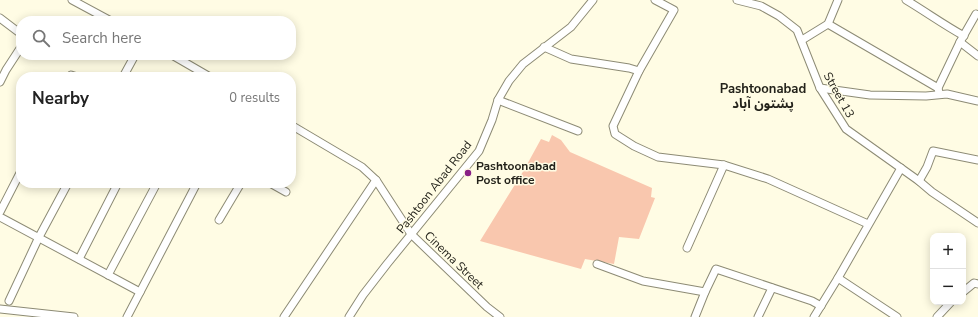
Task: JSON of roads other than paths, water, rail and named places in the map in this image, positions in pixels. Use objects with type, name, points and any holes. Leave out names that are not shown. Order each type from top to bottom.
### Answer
[{"type":"street","points":[[72,0],[102,16]]},
{"type":"street","name":"Pashtoon Abad Road","points":[[349,317],[363,295],[479,151],[492,120],[498,100],[509,81],[523,64],[571,27],[593,0]]},
{"type":"street","points":[[655,0],[674,10],[639,71],[613,126],[615,134],[634,146],[658,157],[724,165],[768,179],[868,224]]},
{"type":"street","name":"Street 13","points":[[737,0],[762,6],[780,16],[797,30],[820,88],[846,129],[932,192],[978,223]]},
{"type":"street","points":[[802,40],[828,24],[838,0]]},
{"type":"street","points":[[906,0],[934,16],[962,39],[978,56]]},
{"type":"street","points":[[820,88],[870,95],[926,96],[938,92],[962,39],[976,14]]},
{"type":"street","points":[[0,18],[16,30]]},
{"type":"street","points":[[828,24],[938,92],[978,101]]},
{"type":"street","points":[[544,47],[571,59],[629,68],[639,71]]},
{"type":"street","points":[[0,82],[3,69],[16,53]]},
{"type":"street","points":[[126,72],[132,60]]},
{"type":"street","points":[[181,60],[201,72]]},
{"type":"street","points":[[498,100],[578,131]]},
{"type":"street","name":"Cinema Street","points":[[296,128],[362,167],[376,180],[411,234],[487,307],[500,317]]},
{"type":"street","points":[[919,181],[927,167],[933,151],[978,160]]},
{"type":"street","points":[[687,248],[724,165]]},
{"type":"street","points":[[814,317],[901,168]]},
{"type":"street","points":[[284,317],[376,180]]},
{"type":"street","points":[[0,212],[16,181]]},
{"type":"street","points":[[9,301],[39,237],[65,188]]},
{"type":"street","points":[[79,259],[115,188]]},
{"type":"street","points":[[108,275],[154,188]]},
{"type":"street","points":[[127,317],[194,188]]},
{"type":"street","points":[[219,220],[238,188]]},
{"type":"street","points":[[279,188],[286,192]]},
{"type":"street","points":[[0,217],[140,292]]},
{"type":"street","points":[[597,264],[643,281],[704,292]]},
{"type":"street","points":[[695,317],[704,292],[716,269],[812,301],[821,306]]},
{"type":"street","points":[[838,278],[897,317]]},
{"type":"street","points":[[966,290],[974,283],[978,284]]},
{"type":"street","points":[[758,317],[772,288]]},
{"type":"street","points":[[938,317],[948,305]]},
{"type":"street","points":[[0,309],[74,317]]},
{"type":"place","name":"Pashtoonabad Post office","points":[[468,173]]},
{"type":"district","name":"Pashtoonabad پشتون آباد","points":[[763,96]]}]
